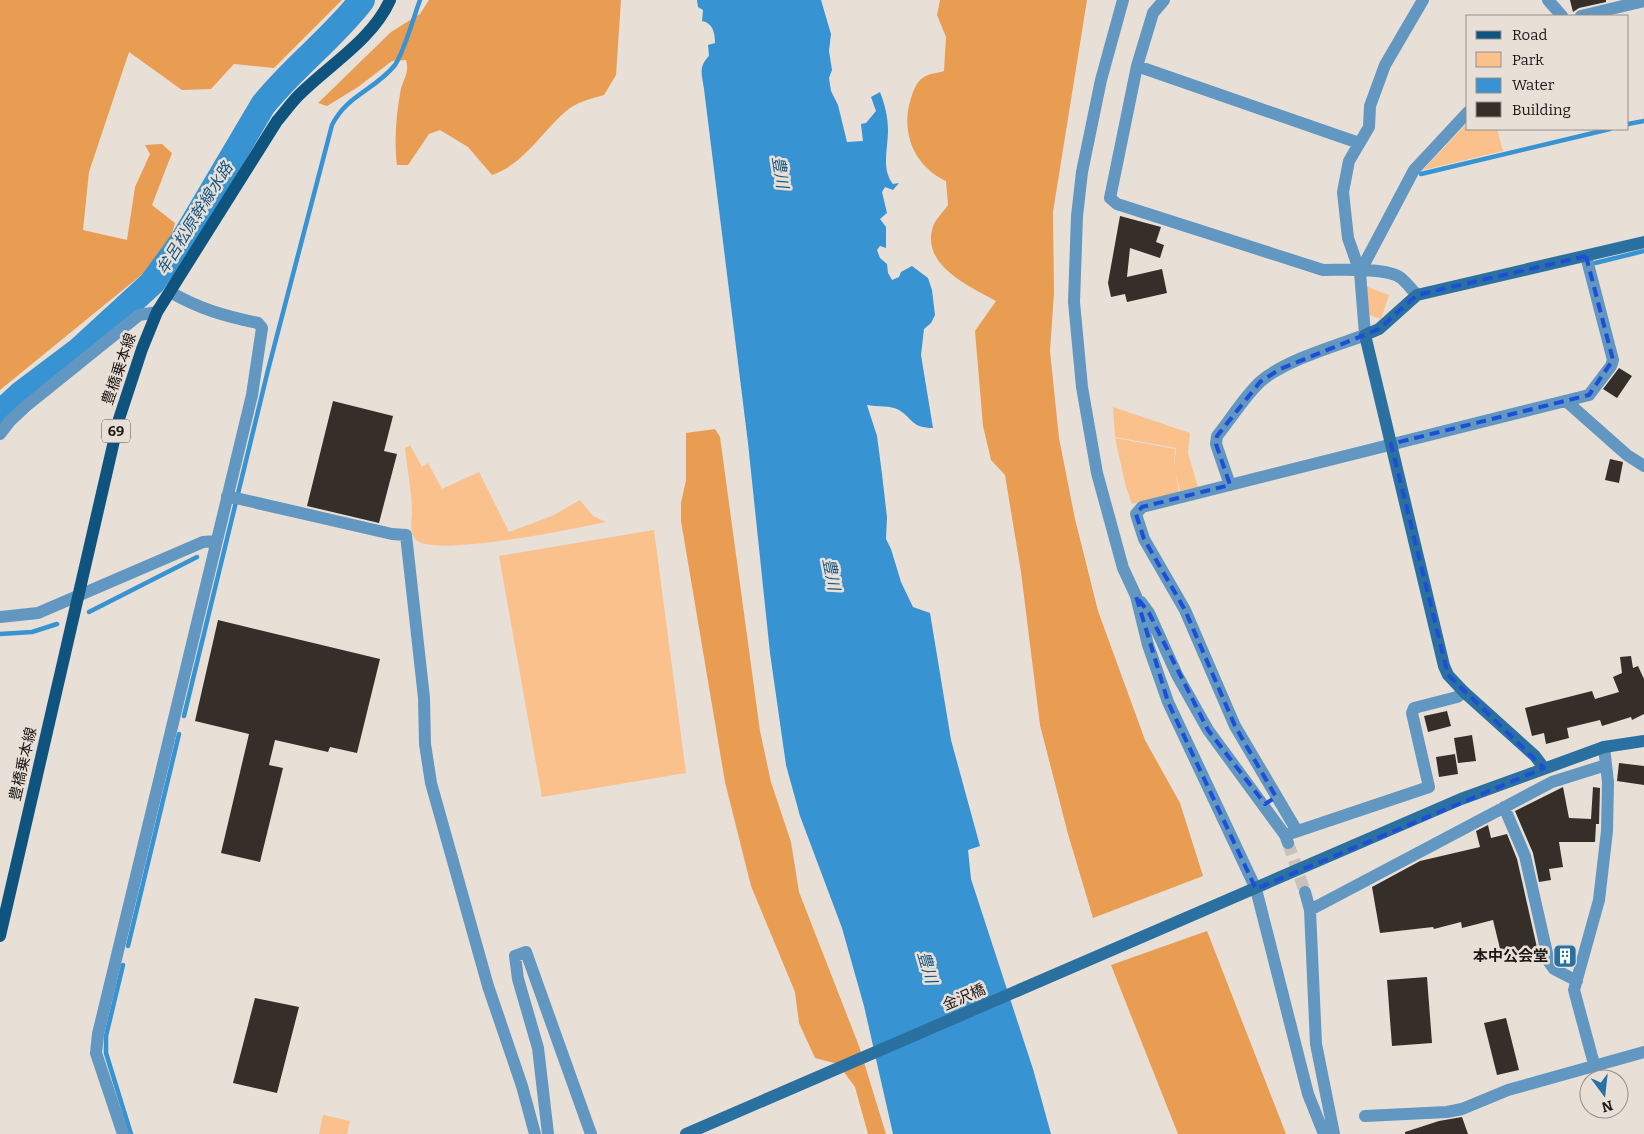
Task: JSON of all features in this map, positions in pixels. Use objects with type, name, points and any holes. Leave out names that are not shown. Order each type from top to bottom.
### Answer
[{"type":"main road","name":"豊橋乗本線","points":[[0,936],[119,419],[157,312],[277,122],[299,96],[365,35],[387,8],[390,0]]},
{"type":"main road","points":[[1544,768],[1535,756],[1448,676],[1444,666],[1365,335],[1378,329],[1417,295],[1644,242]]},
{"type":"main road","name":"金沢橋","points":[[686,1134],[1461,800],[1604,747],[1644,741]]},
{"type":"street","points":[[1123,0],[1102,80],[1082,172],[1074,302],[1082,387],[1097,473],[1124,568],[1136,596],[1148,645],[1168,702],[1256,889],[1308,1094],[1324,1134]]},
{"type":"street","points":[[1164,0],[1153,12],[1137,66],[1110,198],[1117,204],[1322,270],[1394,275],[1400,277],[1417,295]]},
{"type":"street","points":[[1230,485],[1216,444],[1217,436],[1260,382],[1298,361],[1365,335],[1360,272],[1348,238],[1343,192],[1349,161],[1369,127],[1370,106],[1385,65],[1423,0]]},
{"type":"street","points":[[1548,0],[1561,15]]},
{"type":"street","points":[[1586,15],[1644,1]]},
{"type":"street","points":[[1137,66],[1358,143]]},
{"type":"street","points":[[1360,272],[1414,170],[1466,114]]},
{"type":"street","points":[[1290,836],[1236,726],[1185,610],[1144,539],[1136,514],[1142,507],[1588,395],[1613,360],[1586,256]]},
{"type":"street","points":[[123,1134],[96,1053],[98,1034],[216,541],[229,497],[252,395],[262,328],[258,323],[216,314],[195,307],[170,292]]},
{"type":"street","points":[[0,434],[10,421],[26,406],[140,315],[157,312]]},
{"type":"street","points":[[1566,400],[1627,455],[1644,466]]},
{"type":"street","points":[[229,497],[392,534],[406,535],[424,698],[425,744],[431,783],[488,986],[522,1086],[535,1134]]},
{"type":"street","points":[[0,617],[38,613],[78,594],[203,542],[216,541]]},
{"type":"street","points":[[1136,596],[1149,613],[1177,675],[1208,730],[1290,836]]},
{"type":"street","points":[[1290,836],[1429,787],[1412,713],[1414,708],[1457,697],[1464,692]]},
{"type":"street","points":[[1594,1064],[1574,990],[1599,900],[1606,831],[1608,782],[1604,747]]},
{"type":"street","points":[[1310,910],[1552,782],[1606,766]]},
{"type":"street","points":[[1504,807],[1525,856],[1549,962],[1554,969],[1576,981]]},
{"type":"street","points":[[1305,892],[1310,910],[1316,1044],[1334,1134]]},
{"type":"street","points":[[548,1134],[538,1048],[518,979],[515,956],[526,952],[591,1134]]},
{"type":"street","points":[[1365,1116],[1447,1112],[1462,1109],[1508,1090],[1594,1064],[1644,1052]]},
{"type":"highlighted area","points":[[1586,256],[1613,360],[1589,395],[1391,444],[1448,675],[1544,768],[1256,889],[1168,702],[1136,596],[1149,613],[1208,730],[1265,804],[1276,797],[1235,726],[1185,610],[1144,539],[1136,514],[1142,507],[1230,485],[1216,444],[1217,436],[1260,382],[1280,369],[1379,329],[1417,295]]},
{"type":"green space","points":[[1466,124],[1466,130],[1497,130],[1503,151],[1423,170]]},
{"type":"green space","points":[[1365,286],[1389,295],[1381,319],[1367,314]]},
{"type":"green space","points":[[1113,407],[1190,433],[1188,453],[1198,487],[1180,491],[1174,467],[1176,448],[1115,437]]},
{"type":"green space","points":[[1115,438],[1175,449],[1174,465],[1179,492],[1132,504],[1126,487]]},
{"type":"green space","points":[[410,445],[422,467],[428,463],[442,489],[479,472],[509,532],[552,516],[580,500],[593,516],[606,522],[475,544],[448,546],[427,544],[415,539],[411,530],[411,497],[405,448]]},
{"type":"green space","points":[[654,530],[686,773],[542,797],[499,556]]},
{"type":"green space","points":[[323,1115],[350,1121],[347,1134],[319,1134]]},
{"type":"shaded area","points":[[0,0],[342,0],[274,68],[234,64],[211,89],[182,90],[129,52],[89,172],[83,230],[127,240],[135,187],[150,154],[145,145],[162,144],[172,153],[152,205],[175,223],[170,240],[151,267],[0,390]]},
{"type":"shaded area","points":[[429,0],[621,0],[616,75],[604,95],[583,101],[569,109],[556,120],[523,156],[492,175],[468,147],[440,130],[429,134],[408,165],[397,165],[397,121],[401,89],[407,70],[406,60],[392,61],[358,87],[327,106],[318,103],[391,32],[420,14]]},
{"type":"shaded area","points":[[940,0],[1087,0],[1053,212],[1054,293],[1050,351],[1059,438],[1075,519],[1098,611],[1145,740],[1180,803],[1203,876],[1093,918],[1068,834],[1040,725],[1021,572],[1005,475],[991,460],[983,426],[975,331],[996,301],[960,281],[939,262],[933,251],[931,238],[934,224],[948,205],[946,181],[935,175],[918,157],[912,147],[907,123],[911,98],[916,85],[930,74],[944,71],[946,37],[937,15]]},
{"type":"shaded area","points":[[715,429],[720,437],[760,731],[771,782],[791,842],[799,892],[859,1046],[886,1134],[868,1134],[855,1087],[838,1064],[815,1058],[799,1023],[795,992],[751,886],[725,782],[681,521],[681,503],[686,480],[686,433]]},
{"type":"shaded area","points":[[1207,931],[1286,1134],[1178,1134],[1111,965]]},
{"type":"water","name":"豊川","points":[[697,0],[821,0],[831,34],[829,51],[832,70],[829,78],[831,91],[838,105],[847,142],[863,141],[861,124],[866,123],[876,111],[871,97],[880,92],[888,126],[887,172],[893,184],[899,183],[893,190],[885,187],[882,192],[887,213],[880,219],[886,227],[886,248],[880,246],[877,250],[880,258],[887,264],[888,273],[892,280],[899,277],[901,272],[912,266],[928,278],[932,290],[935,315],[931,323],[924,329],[921,355],[933,428],[917,425],[896,408],[867,405],[877,436],[887,517],[886,539],[901,582],[913,607],[930,613],[951,740],[980,846],[968,850],[971,879],[1033,1069],[1051,1134],[893,1134],[864,1006],[842,928],[800,816],[786,765],[770,653],[748,443],[702,75],[703,64],[709,56],[708,45],[715,43],[715,36],[711,26],[702,21],[703,10],[698,7]]},
{"type":"building","points":[[1570,0],[1606,0],[1606,2],[1579,8],[1573,12]]},
{"type":"building","points":[[1120,216],[1161,227],[1156,242],[1164,245],[1160,258],[1130,248],[1127,277],[1162,269],[1167,293],[1127,302],[1125,294],[1111,297],[1108,283]]},
{"type":"building","points":[[1619,368],[1632,376],[1617,398],[1603,389]]},
{"type":"building","points":[[333,401],[393,416],[384,451],[397,454],[379,523],[307,506]]},
{"type":"building","points":[[1610,459],[1623,462],[1619,483],[1605,480]]},
{"type":"building","points":[[218,620],[380,659],[357,753],[330,747],[328,752],[275,740],[269,765],[283,768],[260,862],[221,853],[249,734],[195,721]]},
{"type":"building","points":[[1631,656],[1633,668],[1638,666],[1644,679],[1644,714],[1632,720],[1631,717],[1602,726],[1600,720],[1567,728],[1569,738],[1546,744],[1544,733],[1532,736],[1525,708],[1592,691],[1595,699],[1619,692],[1613,677],[1622,673],[1620,657]]},
{"type":"building","points":[[1447,711],[1451,726],[1428,732],[1424,716]]},
{"type":"building","points":[[1472,735],[1476,761],[1458,763],[1454,738]]},
{"type":"building","points":[[1455,754],[1458,774],[1439,777],[1436,757]]},
{"type":"building","points":[[1619,763],[1644,766],[1644,785],[1617,781]]},
{"type":"building","points":[[1563,787],[1569,818],[1591,819],[1593,787],[1600,788],[1599,824],[1596,824],[1595,842],[1559,842],[1563,867],[1549,869],[1551,880],[1539,882],[1533,853],[1515,811]]},
{"type":"building","points":[[1488,825],[1491,838],[1507,834],[1517,859],[1538,952],[1503,961],[1493,920],[1462,928],[1461,922],[1434,929],[1433,927],[1380,933],[1372,887],[1420,861],[1480,847],[1476,831]]},
{"type":"building","name":"本中公会堂","points":[[1573,946],[1573,965],[1559,963],[1555,947]]},
{"type":"building","points":[[1427,977],[1432,1043],[1392,1046],[1387,980]]},
{"type":"building","points":[[255,998],[299,1007],[277,1093],[233,1083]]},
{"type":"building","points":[[1506,1018],[1519,1070],[1497,1075],[1484,1023]]},
{"type":"building","points":[[1462,1117],[1468,1134],[1405,1134],[1405,1132],[1439,1121]]},
{"type":"waterway","name":"牟呂松原幹線水路","points":[[0,413],[21,394],[78,351],[152,283],[182,242],[263,105],[287,78],[339,27],[362,0]]},
{"type":"waterway","points":[[184,716],[268,370],[332,125],[345,106],[379,81],[395,65],[420,0]]},
{"type":"waterway","points":[[1629,124],[1644,121]]},
{"type":"waterway","points":[[1421,174],[1606,130]]},
{"type":"waterway","points":[[1595,263],[1644,251]]},
{"type":"waterway","points":[[89,612],[197,557]]},
{"type":"waterway","points":[[0,634],[32,632],[57,624]]},
{"type":"waterway","points":[[128,946],[179,734]]},
{"type":"waterway","points":[[123,965],[106,1036],[106,1053],[131,1134]]},
{"type":"tunnel","points":[[1288,843],[1305,892]]},
{"type":"place","name":"本中公会堂","points":[[1565,956]]}]
